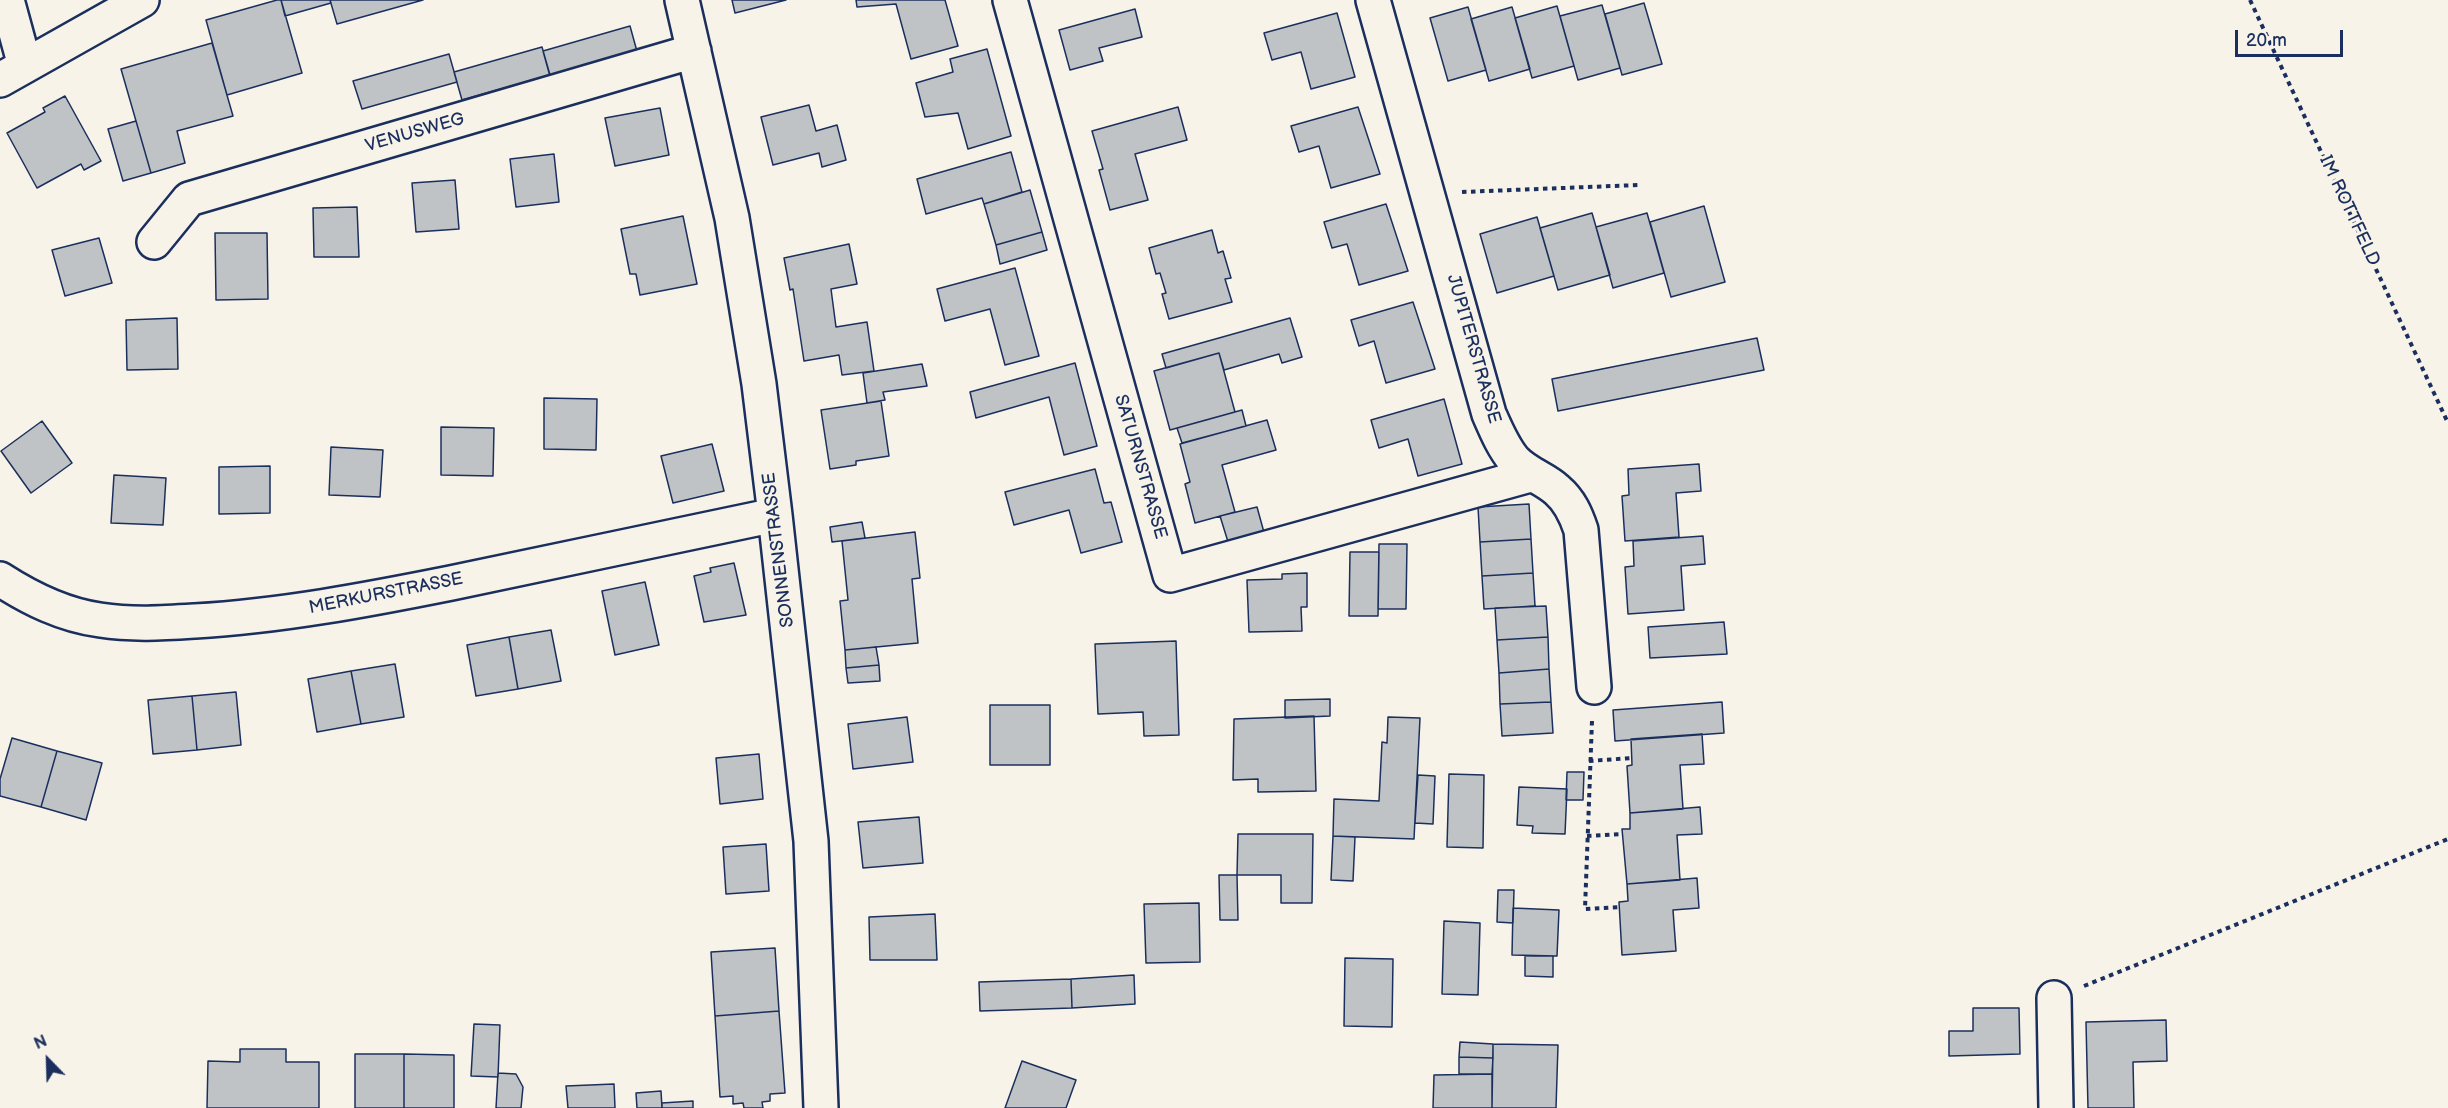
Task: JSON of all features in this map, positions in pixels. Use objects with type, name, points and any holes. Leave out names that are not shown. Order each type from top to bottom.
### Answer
[{"type":"street","points":[[7,0],[12,73],[141,0]]},
{"type":"street","name":"SONNENSTRASSE","points":[[682,0],[732,218],[759,384],[812,841],[821,1108]]},
{"type":"street","name":"SATURNSTRASSE","points":[[1010,0],[1170,575],[1530,475]]},
{"type":"street","name":"JUPITERSTRASSE","points":[[1373,0],[1489,414],[1502,443],[1514,460],[1530,475],[1556,489],[1574,510],[1581,530],[1594,687]]},
{"type":"street","name":"VENUSWEG","points":[[154,242],[189,199],[694,51]]},
{"type":"street","name":"MERKURSTRASSE","points":[[0,579],[36,600],[62,611],[99,620],[142,624],[241,618],[315,609],[397,594],[775,515]]},
{"type":"street","points":[[2054,998],[2056,1108]]},
{"type":"path","name":"IM ROTTFELD","points":[[2250,0],[2448,423]]},
{"type":"path","points":[[1428,193],[1638,185]]},
{"type":"path","points":[[1594,687],[1589,761],[1585,909],[1620,907]]},
{"type":"path","points":[[1589,761],[1632,758]]},
{"type":"path","points":[[1587,836],[1623,834]]},
{"type":"path","points":[[2054,998],[2448,839]]},
{"type":"building","points":[[281,0],[302,73],[227,95],[206,20]]},
{"type":"building","points":[[281,0],[330,0],[331,3],[285,16]]},
{"type":"building","points":[[330,0],[423,0],[337,24]]},
{"type":"building","points":[[732,0],[786,0],[735,13]]},
{"type":"building","points":[[856,0],[945,0],[958,46],[911,59],[896,4],[857,7]]},
{"type":"building","points":[[1644,3],[1662,64],[1622,75],[1605,14]]},
{"type":"building","points":[[1602,5],[1620,68],[1578,80],[1560,16]]},
{"type":"building","points":[[1557,6],[1574,66],[1532,78],[1515,18]]},
{"type":"building","points":[[1468,7],[1486,70],[1448,81],[1430,18]]},
{"type":"building","points":[[1512,7],[1530,69],[1489,81],[1471,19]]},
{"type":"building","points":[[1135,9],[1142,37],[1099,48],[1103,61],[1070,70],[1059,30]]},
{"type":"building","points":[[1337,13],[1355,77],[1311,89],[1301,52],[1272,60],[1264,33]]},
{"type":"building","points":[[630,26],[638,55],[551,80],[543,51]]},
{"type":"building","points":[[212,43],[233,116],[177,131],[185,163],[151,173],[121,69]]},
{"type":"building","points":[[542,47],[550,75],[462,100],[454,72]]},
{"type":"building","points":[[987,49],[1011,136],[968,149],[958,113],[925,117],[916,83],[953,72],[950,59]]},
{"type":"building","points":[[449,54],[457,82],[362,109],[353,81]]},
{"type":"building","points":[[65,96],[101,161],[84,170],[81,164],[37,188],[7,133],[45,112],[43,108]]},
{"type":"building","points":[[809,105],[816,131],[837,125],[846,160],[822,167],[819,153],[773,165],[761,117]]},
{"type":"building","points":[[1178,107],[1187,140],[1135,154],[1148,200],[1110,210],[1099,170],[1103,169],[1092,131]]},
{"type":"building","points":[[1358,107],[1380,174],[1331,188],[1319,146],[1299,152],[1291,126]]},
{"type":"building","points":[[660,108],[669,155],[615,166],[605,118]]},
{"type":"building","points":[[136,121],[151,173],[123,181],[108,129]]},
{"type":"building","points":[[1011,152],[1022,192],[984,204],[982,198],[926,214],[917,179]]},
{"type":"building","points":[[554,154],[559,202],[516,207],[510,159]]},
{"type":"building","points":[[455,180],[459,229],[416,232],[412,183]]},
{"type":"building","points":[[1030,190],[1042,232],[996,245],[984,204]]},
{"type":"building","points":[[1386,204],[1408,271],[1359,285],[1347,244],[1332,248],[1324,222]]},
{"type":"building","points":[[1704,206],[1725,282],[1671,297],[1650,222]]},
{"type":"building","points":[[357,207],[359,257],[314,257],[313,208]]},
{"type":"building","points":[[1592,213],[1610,275],[1558,290],[1540,228]]},
{"type":"building","points":[[1647,213],[1664,273],[1613,288],[1596,227]]},
{"type":"building","points":[[683,216],[697,284],[640,295],[636,274],[630,274],[621,229]]},
{"type":"building","points":[[1537,217],[1554,276],[1497,293],[1480,234]]},
{"type":"building","points":[[1212,230],[1218,253],[1223,251],[1231,278],[1225,279],[1232,302],[1169,319],[1162,294],[1166,293],[1160,273],[1156,274],[1149,248]]},
{"type":"building","points":[[1042,232],[1047,250],[1000,264],[996,245]]},
{"type":"building","points":[[215,233],[267,233],[268,299],[216,300]]},
{"type":"building","points":[[99,238],[112,283],[65,296],[52,250]]},
{"type":"building","points":[[849,244],[857,284],[831,289],[836,327],[867,322],[874,371],[842,375],[839,355],[804,361],[793,289],[790,290],[784,258]]},
{"type":"building","points":[[1015,268],[1039,356],[1005,365],[990,309],[945,321],[937,289]]},
{"type":"building","points":[[1413,302],[1435,369],[1386,383],[1374,341],[1359,346],[1351,320]]},
{"type":"building","points":[[177,318],[178,369],[127,370],[126,320]]},
{"type":"building","points":[[1290,318],[1302,357],[1282,363],[1279,354],[1224,370],[1219,353],[1166,368],[1162,354]]},
{"type":"building","points":[[1757,338],[1764,370],[1558,411],[1552,379]]},
{"type":"building","points":[[1219,353],[1235,412],[1170,430],[1154,371]]},
{"type":"building","points":[[1075,363],[1097,446],[1064,455],[1049,397],[976,418],[970,392]]},
{"type":"building","points":[[922,364],[927,386],[883,392],[885,400],[867,403],[863,373]]},
{"type":"building","points":[[544,398],[597,399],[596,450],[544,449]]},
{"type":"building","points":[[1444,399],[1462,464],[1418,476],[1408,439],[1379,448],[1371,420]]},
{"type":"building","points":[[881,401],[889,456],[856,461],[856,465],[830,469],[821,410]]},
{"type":"building","points":[[1242,410],[1246,426],[1182,443],[1177,428]]},
{"type":"building","points":[[1267,420],[1276,450],[1222,465],[1235,512],[1195,523],[1185,484],[1190,482],[1180,444]]},
{"type":"building","points":[[42,421],[72,463],[31,493],[1,451]]},
{"type":"building","points":[[441,427],[494,428],[493,476],[441,475]]},
{"type":"building","points":[[712,444],[724,491],[673,503],[661,456]]},
{"type":"building","points":[[331,447],[383,450],[380,497],[329,495]]},
{"type":"building","points":[[1699,464],[1701,491],[1676,493],[1679,537],[1625,541],[1622,496],[1629,495],[1628,469]]},
{"type":"building","points":[[270,466],[270,513],[219,514],[219,467]]},
{"type":"building","points":[[1095,469],[1104,503],[1111,502],[1122,542],[1081,553],[1069,510],[1014,525],[1005,492]]},
{"type":"building","points":[[114,475],[166,478],[163,525],[111,523]]},
{"type":"building","points":[[1529,504],[1531,539],[1480,542],[1478,507]]},
{"type":"building","points":[[1257,507],[1265,536],[1229,545],[1220,516]]},
{"type":"building","points":[[862,522],[865,538],[832,542],[830,527]]},
{"type":"building","points":[[915,532],[920,578],[912,579],[918,643],[845,650],[840,601],[848,600],[842,541]]},
{"type":"building","points":[[1703,536],[1705,564],[1681,566],[1684,610],[1628,614],[1625,567],[1634,566],[1633,541]]},
{"type":"building","points":[[1531,539],[1533,573],[1482,576],[1480,542]]},
{"type":"building","points":[[1379,544],[1407,544],[1406,609],[1378,609]]},
{"type":"building","points":[[1350,552],[1379,552],[1378,616],[1349,616]]},
{"type":"building","points":[[734,563],[746,615],[704,622],[694,576],[711,572],[710,568]]},
{"type":"building","points":[[1307,573],[1307,607],[1301,607],[1302,631],[1249,632],[1247,580],[1282,579],[1282,574]]},
{"type":"building","points":[[1533,573],[1535,606],[1484,609],[1482,576]]},
{"type":"building","points":[[645,582],[659,645],[615,655],[602,591]]},
{"type":"building","points":[[1546,606],[1548,637],[1497,640],[1495,608]]},
{"type":"building","points":[[1724,622],[1727,654],[1650,658],[1648,627]]},
{"type":"building","points":[[551,630],[561,681],[518,689],[509,637]]},
{"type":"building","points":[[509,637],[518,689],[476,696],[467,645]]},
{"type":"building","points":[[1548,637],[1549,669],[1499,673],[1497,640]]},
{"type":"building","points":[[1176,641],[1179,735],[1144,736],[1143,712],[1098,714],[1095,644]]},
{"type":"building","points":[[876,647],[879,665],[846,668],[845,650]]},
{"type":"building","points":[[395,664],[404,717],[361,724],[351,671]]},
{"type":"building","points":[[879,665],[880,681],[848,683],[846,668]]},
{"type":"building","points":[[1549,669],[1551,702],[1500,704],[1499,673]]},
{"type":"building","points":[[351,671],[361,724],[317,732],[308,679]]},
{"type":"building","points":[[236,692],[241,745],[197,750],[192,696]]},
{"type":"building","points":[[192,696],[197,750],[153,754],[148,700]]},
{"type":"building","points":[[1330,699],[1330,716],[1285,718],[1285,700]]},
{"type":"building","points":[[1551,702],[1553,733],[1502,736],[1500,704]]},
{"type":"building","points":[[1722,702],[1724,733],[1615,741],[1613,710]]},
{"type":"building","points":[[990,705],[1050,705],[1050,765],[990,765]]},
{"type":"building","points":[[1314,716],[1316,791],[1258,792],[1258,779],[1233,780],[1234,719]]},
{"type":"building","points":[[907,717],[913,762],[853,769],[848,724]]},
{"type":"building","points":[[1388,717],[1420,718],[1414,839],[1333,836],[1334,799],[1379,801],[1382,742],[1387,743]]},
{"type":"building","points":[[1702,734],[1704,764],[1680,765],[1683,809],[1630,813],[1627,766],[1632,765],[1631,739]]},
{"type":"building","points":[[12,738],[57,751],[41,807],[0,796],[0,779]]},
{"type":"building","points":[[57,751],[102,763],[86,820],[41,807]]},
{"type":"building","points":[[759,754],[763,799],[720,804],[716,758]]},
{"type":"building","points":[[1567,772],[1584,772],[1583,800],[1566,800]]},
{"type":"building","points":[[1449,774],[1484,775],[1483,848],[1447,847]]},
{"type":"building","points":[[1418,775],[1435,776],[1433,824],[1415,823]]},
{"type":"building","points":[[1519,787],[1567,789],[1565,834],[1532,833],[1533,826],[1517,825]]},
{"type":"building","points":[[1700,807],[1702,834],[1677,835],[1680,880],[1627,884],[1622,829],[1630,829],[1630,813]]},
{"type":"building","points":[[919,817],[923,863],[863,868],[858,822]]},
{"type":"building","points":[[1238,834],[1313,834],[1312,903],[1281,903],[1281,875],[1237,875]]},
{"type":"building","points":[[1333,836],[1355,837],[1353,881],[1331,880]]},
{"type":"building","points":[[766,844],[769,891],[726,894],[723,847]]},
{"type":"building","points":[[1219,875],[1237,875],[1238,920],[1220,920]]},
{"type":"building","points":[[1697,878],[1699,908],[1673,910],[1676,951],[1622,955],[1619,902],[1628,901],[1627,884]]},
{"type":"building","points":[[1498,890],[1514,890],[1513,923],[1497,922]]},
{"type":"building","points":[[1199,903],[1200,962],[1146,963],[1144,904]]},
{"type":"building","points":[[1513,908],[1559,910],[1557,956],[1512,955]]},
{"type":"building","points":[[935,914],[937,960],[870,960],[869,917]]},
{"type":"building","points":[[1444,921],[1480,923],[1478,995],[1442,994]]},
{"type":"building","points":[[775,948],[779,1011],[715,1016],[711,952]]},
{"type":"building","points":[[1525,956],[1553,956],[1553,977],[1525,976]]},
{"type":"building","points":[[1345,958],[1393,959],[1392,1027],[1344,1026]]},
{"type":"building","points":[[1134,975],[1135,1004],[1072,1008],[1071,979]]},
{"type":"building","points":[[1071,979],[1072,1008],[980,1011],[979,982]]},
{"type":"building","points":[[1973,1008],[2019,1008],[2020,1054],[1949,1056],[1949,1031],[1973,1031]]},
{"type":"building","points":[[779,1011],[785,1093],[770,1094],[770,1101],[762,1102],[763,1108],[744,1108],[743,1103],[733,1104],[733,1096],[720,1097],[715,1016]]},
{"type":"building","points":[[2166,1020],[2167,1061],[2133,1062],[2134,1108],[2088,1108],[2086,1022]]},
{"type":"building","points":[[474,1024],[500,1025],[498,1077],[471,1076]]},
{"type":"building","points":[[1460,1042],[1493,1044],[1493,1058],[1459,1057]]},
{"type":"building","points":[[1493,1044],[1558,1045],[1556,1108],[1492,1108]]},
{"type":"building","points":[[240,1049],[286,1049],[286,1062],[319,1062],[319,1108],[207,1108],[208,1061],[240,1062]]},
{"type":"building","points":[[355,1054],[404,1054],[404,1108],[355,1108]]},
{"type":"building","points":[[404,1054],[454,1055],[454,1108],[404,1108]]},
{"type":"building","points":[[1459,1057],[1493,1058],[1492,1074],[1459,1074]]},
{"type":"building","points":[[1022,1061],[1076,1080],[1066,1108],[1005,1108]]},
{"type":"building","points":[[498,1073],[516,1074],[523,1087],[521,1108],[496,1108]]},
{"type":"building","points":[[1492,1074],[1492,1108],[1433,1108],[1434,1075]]},
{"type":"building","points":[[614,1084],[615,1108],[568,1108],[566,1086]]},
{"type":"building","points":[[661,1091],[662,1108],[637,1108],[636,1093]]},
{"type":"building","points":[[693,1101],[693,1108],[662,1108],[662,1103]]}]
